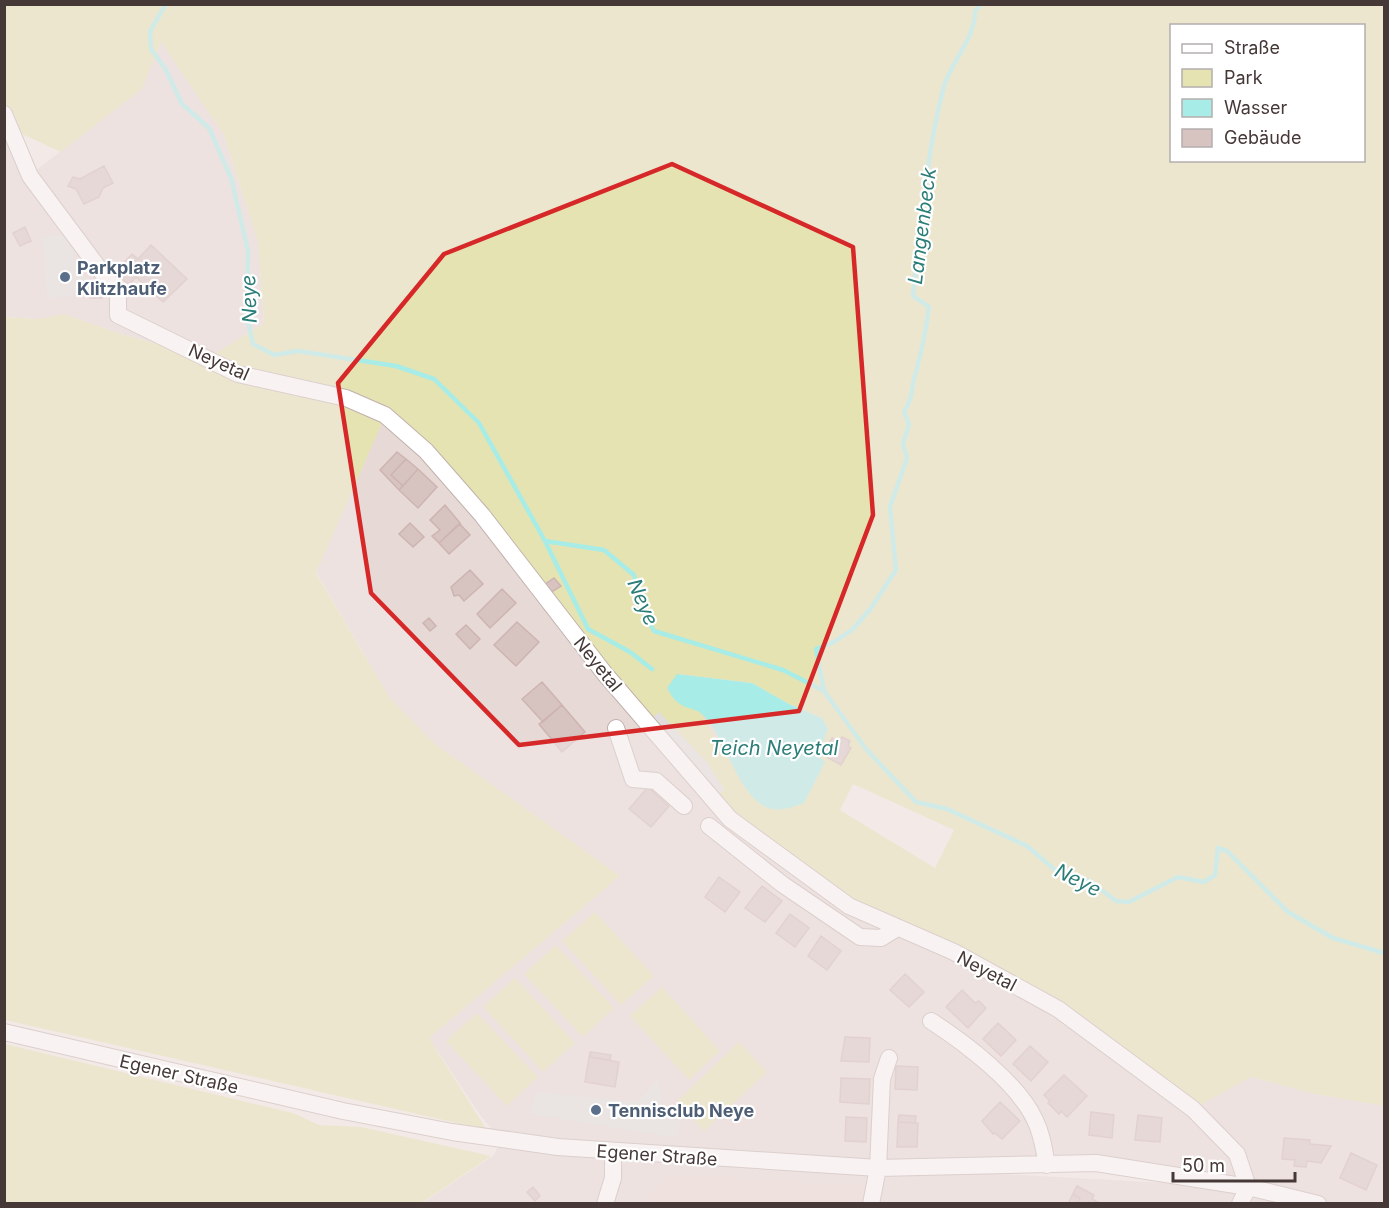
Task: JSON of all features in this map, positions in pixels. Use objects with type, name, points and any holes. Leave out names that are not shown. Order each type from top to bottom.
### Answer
[{"type":"street","name":"Neyetal","points":[[4,114],[30,176],[118,294],[118,315],[238,374],[346,398],[385,416],[426,451],[482,515],[645,724],[730,819],[849,906],[954,952],[1058,1009],[1193,1108],[1237,1154],[1248,1187]]},
{"type":"street","points":[[616,728],[633,779],[656,781],[684,806]]},
{"type":"street","points":[[709,826],[782,884],[860,937],[881,938],[897,928]]},
{"type":"street","points":[[931,1022],[962,1041],[1022,1098],[1035,1119],[1043,1140],[1047,1165]]},
{"type":"street","name":"Egener Straße","points":[[4,1032],[343,1112],[462,1134],[613,1153],[878,1168],[1096,1163],[1248,1187],[1318,1203]]},
{"type":"street","points":[[871,1203],[878,1168],[882,1079],[889,1058]]},
{"type":"street","points":[[605,1203],[613,1178],[613,1153]]},
{"type":"street","points":[[1240,1203],[1248,1187]]},
{"type":"highlighted area","points":[[672,164],[853,247],[873,515],[799,711],[519,745],[371,593],[338,383],[444,254]]},
{"type":"shaded area","points":[[161,42],[224,135],[258,242],[264,323],[208,358],[121,334],[64,314],[37,319],[5,317],[4,114],[30,175],[142,89]]},
{"type":"shaded area","name":"Parkplatz Klitzhaufe","points":[[72,233],[74,259],[84,259],[86,294],[47,299],[43,237]]},
{"type":"shaded area","points":[[385,415],[1058,1009],[1193,1108],[1251,1077],[1315,1094],[1384,1106],[1384,1203],[423,1203],[494,1155],[501,1140],[480,1115],[429,1038],[620,876],[435,744],[389,697],[316,572]],"holes":[[[1047,1165],[1240,1187],[891,1168]]]},
{"type":"shaded area","points":[[659,712],[707,762],[725,791],[709,794],[645,724]]},
{"type":"shaded area","name":"Tennisclub Neye","points":[[657,1079],[662,1098],[655,1106],[681,1124],[677,1138],[530,1114],[536,1092],[638,1102]]},
{"type":"shaded area","points":[[674,1174],[864,1186],[859,1203],[640,1203]]},
{"type":"green space","points":[[5,5],[1384,5],[1384,1106],[1315,1094],[1251,1077],[1193,1109],[1058,1009],[849,906],[709,794],[724,791],[645,724],[482,515],[385,416],[316,573],[389,697],[435,744],[620,876],[429,1038],[487,1130],[5,1020],[5,317],[37,319],[64,314],[121,334],[208,358],[264,323],[258,242],[224,135],[161,42],[142,89],[61,152],[9,128],[4,114]],"holes":[[[677,674],[752,683],[789,704],[822,718],[828,729],[817,755],[749,792]],[[853,784],[954,830],[935,868],[840,810]]]},
{"type":"green space","points":[[595,912],[654,976],[621,1005],[562,941]]},
{"type":"green space","points":[[556,945],[614,1008],[583,1037],[524,974]]},
{"type":"green space","points":[[515,978],[575,1043],[543,1072],[483,1007]]},
{"type":"green space","points":[[662,987],[720,1051],[689,1080],[630,1016]]},
{"type":"green space","points":[[477,1013],[538,1077],[507,1106],[446,1041]]},
{"type":"green space","points":[[739,1042],[767,1072],[704,1131],[677,1101]]},
{"type":"green space","points":[[5,1044],[293,1113],[319,1125],[361,1127],[491,1156],[422,1203],[5,1203]]},
{"type":"water","name":"Teich Neyetal","points":[[677,674],[752,683],[789,704],[822,718],[828,729],[818,755],[825,762],[804,803],[777,809],[768,808],[748,792],[713,727],[696,710],[677,702],[667,688]]},
{"type":"building","points":[[104,166],[113,183],[103,188],[99,197],[84,204],[76,189],[68,186],[73,177],[80,179]]},
{"type":"building","points":[[25,227],[31,241],[20,246],[13,233]]},
{"type":"building","points":[[151,245],[187,279],[163,302],[136,277],[129,285],[115,272],[132,254],[138,259]]},
{"type":"building","points":[[90,290],[99,291],[102,298],[90,298]]},
{"type":"building","points":[[397,452],[406,459],[391,475],[403,486],[399,490],[380,470]]},
{"type":"building","points":[[406,459],[418,469],[403,486],[391,475]]},
{"type":"building","points":[[418,469],[437,487],[418,508],[399,490]]},
{"type":"building","points":[[445,505],[460,523],[439,543],[432,536],[440,530],[430,520]]},
{"type":"building","points":[[410,523],[424,537],[413,547],[399,534]]},
{"type":"building","points":[[460,524],[470,535],[449,554],[439,543]]},
{"type":"building","points":[[470,570],[483,584],[464,601],[459,595],[454,596],[451,587]]},
{"type":"building","points":[[554,578],[561,586],[550,593],[544,585]]},
{"type":"building","points":[[502,589],[516,603],[490,628],[477,614]]},
{"type":"building","points":[[429,618],[436,626],[430,631],[423,623]]},
{"type":"building","points":[[517,622],[539,642],[516,666],[494,645]]},
{"type":"building","points":[[466,625],[480,639],[470,649],[456,634]]},
{"type":"building","points":[[542,682],[562,705],[543,722],[522,699]]},
{"type":"building","points":[[562,705],[585,732],[562,752],[539,724]]},
{"type":"building","points":[[842,737],[850,741],[848,746],[851,748],[841,765],[823,755],[832,738],[839,741]]},
{"type":"building","points":[[648,787],[669,806],[651,827],[629,809]]},
{"type":"building","points":[[719,877],[740,892],[725,912],[705,897]]},
{"type":"building","points":[[762,886],[782,901],[765,922],[745,908]]},
{"type":"building","points":[[790,914],[809,928],[795,947],[776,933]]},
{"type":"building","points":[[821,936],[841,951],[827,970],[808,956]]},
{"type":"building","points":[[905,974],[924,992],[909,1007],[890,990]]},
{"type":"building","points":[[962,990],[975,1003],[979,1001],[986,1008],[968,1028],[946,1007]]},
{"type":"building","points":[[998,1023],[1016,1040],[1001,1056],[983,1039]]},
{"type":"building","points":[[845,1037],[870,1038],[869,1062],[841,1061]]},
{"type":"building","points":[[1030,1046],[1048,1062],[1031,1081],[1013,1064]]},
{"type":"building","points":[[590,1052],[590,1057],[619,1062],[615,1087],[585,1082]]},
{"type":"building","points":[[591,1052],[611,1055],[610,1060],[590,1057]]},
{"type":"building","points":[[896,1066],[918,1067],[917,1090],[895,1089]]},
{"type":"building","points":[[1064,1075],[1087,1096],[1067,1117],[1061,1111],[1059,1114],[1048,1103],[1050,1101],[1044,1095]]},
{"type":"building","points":[[841,1078],[870,1079],[869,1104],[840,1102]]},
{"type":"building","points":[[1000,1102],[1020,1121],[1002,1139],[995,1133],[993,1134],[982,1121]]},
{"type":"building","points":[[1091,1112],[1114,1115],[1112,1138],[1089,1135]]},
{"type":"building","points":[[899,1115],[916,1116],[915,1123],[898,1122]]},
{"type":"building","points":[[1138,1115],[1162,1118],[1160,1142],[1135,1140]]},
{"type":"building","points":[[846,1117],[867,1118],[866,1142],[845,1141]]},
{"type":"building","points":[[898,1122],[918,1123],[917,1147],[897,1147]]},
{"type":"building","points":[[1284,1138],[1310,1140],[1310,1144],[1331,1146],[1321,1163],[1307,1161],[1306,1167],[1294,1166],[1295,1160],[1282,1159]]},
{"type":"building","points":[[1351,1153],[1377,1165],[1366,1190],[1340,1178]]},
{"type":"building","points":[[1077,1186],[1094,1195],[1092,1199],[1101,1204],[1077,1204],[1080,1198],[1073,1194]]},
{"type":"building","points":[[533,1187],[540,1196],[535,1201],[527,1192]]},
{"type":"building","points":[[1073,1194],[1080,1198],[1077,1204],[1068,1204]]},
{"type":"waterway","name":"Neye","points":[[166,4],[150,31],[151,49],[166,70],[182,104],[209,128],[231,178],[248,251],[247,317],[253,344],[274,355],[298,351],[396,366],[434,379],[479,423],[545,541],[604,550],[634,575],[643,611],[654,631],[783,670],[824,691],[866,749],[916,802],[947,809],[1027,846],[1055,870],[1091,882],[1116,901],[1129,902],[1178,877],[1204,882],[1215,875],[1218,848],[1227,851],[1288,912],[1333,938],[1384,953]]},
{"type":"waterway","name":"Langenbeck","points":[[824,691],[816,649],[834,642],[853,629],[871,608],[896,570],[890,507],[907,458],[903,444],[909,424],[904,412],[911,396],[929,307],[913,296],[928,164],[944,86],[971,31],[975,11],[981,4]]},
{"type":"waterway","points":[[545,541],[588,629],[630,652],[652,669]]},
{"type":"place","name":"Parkplatz Klitzhaufe","points":[[65,277]]},
{"type":"place","name":"Tennisclub Neye","points":[[596,1110]]}]
